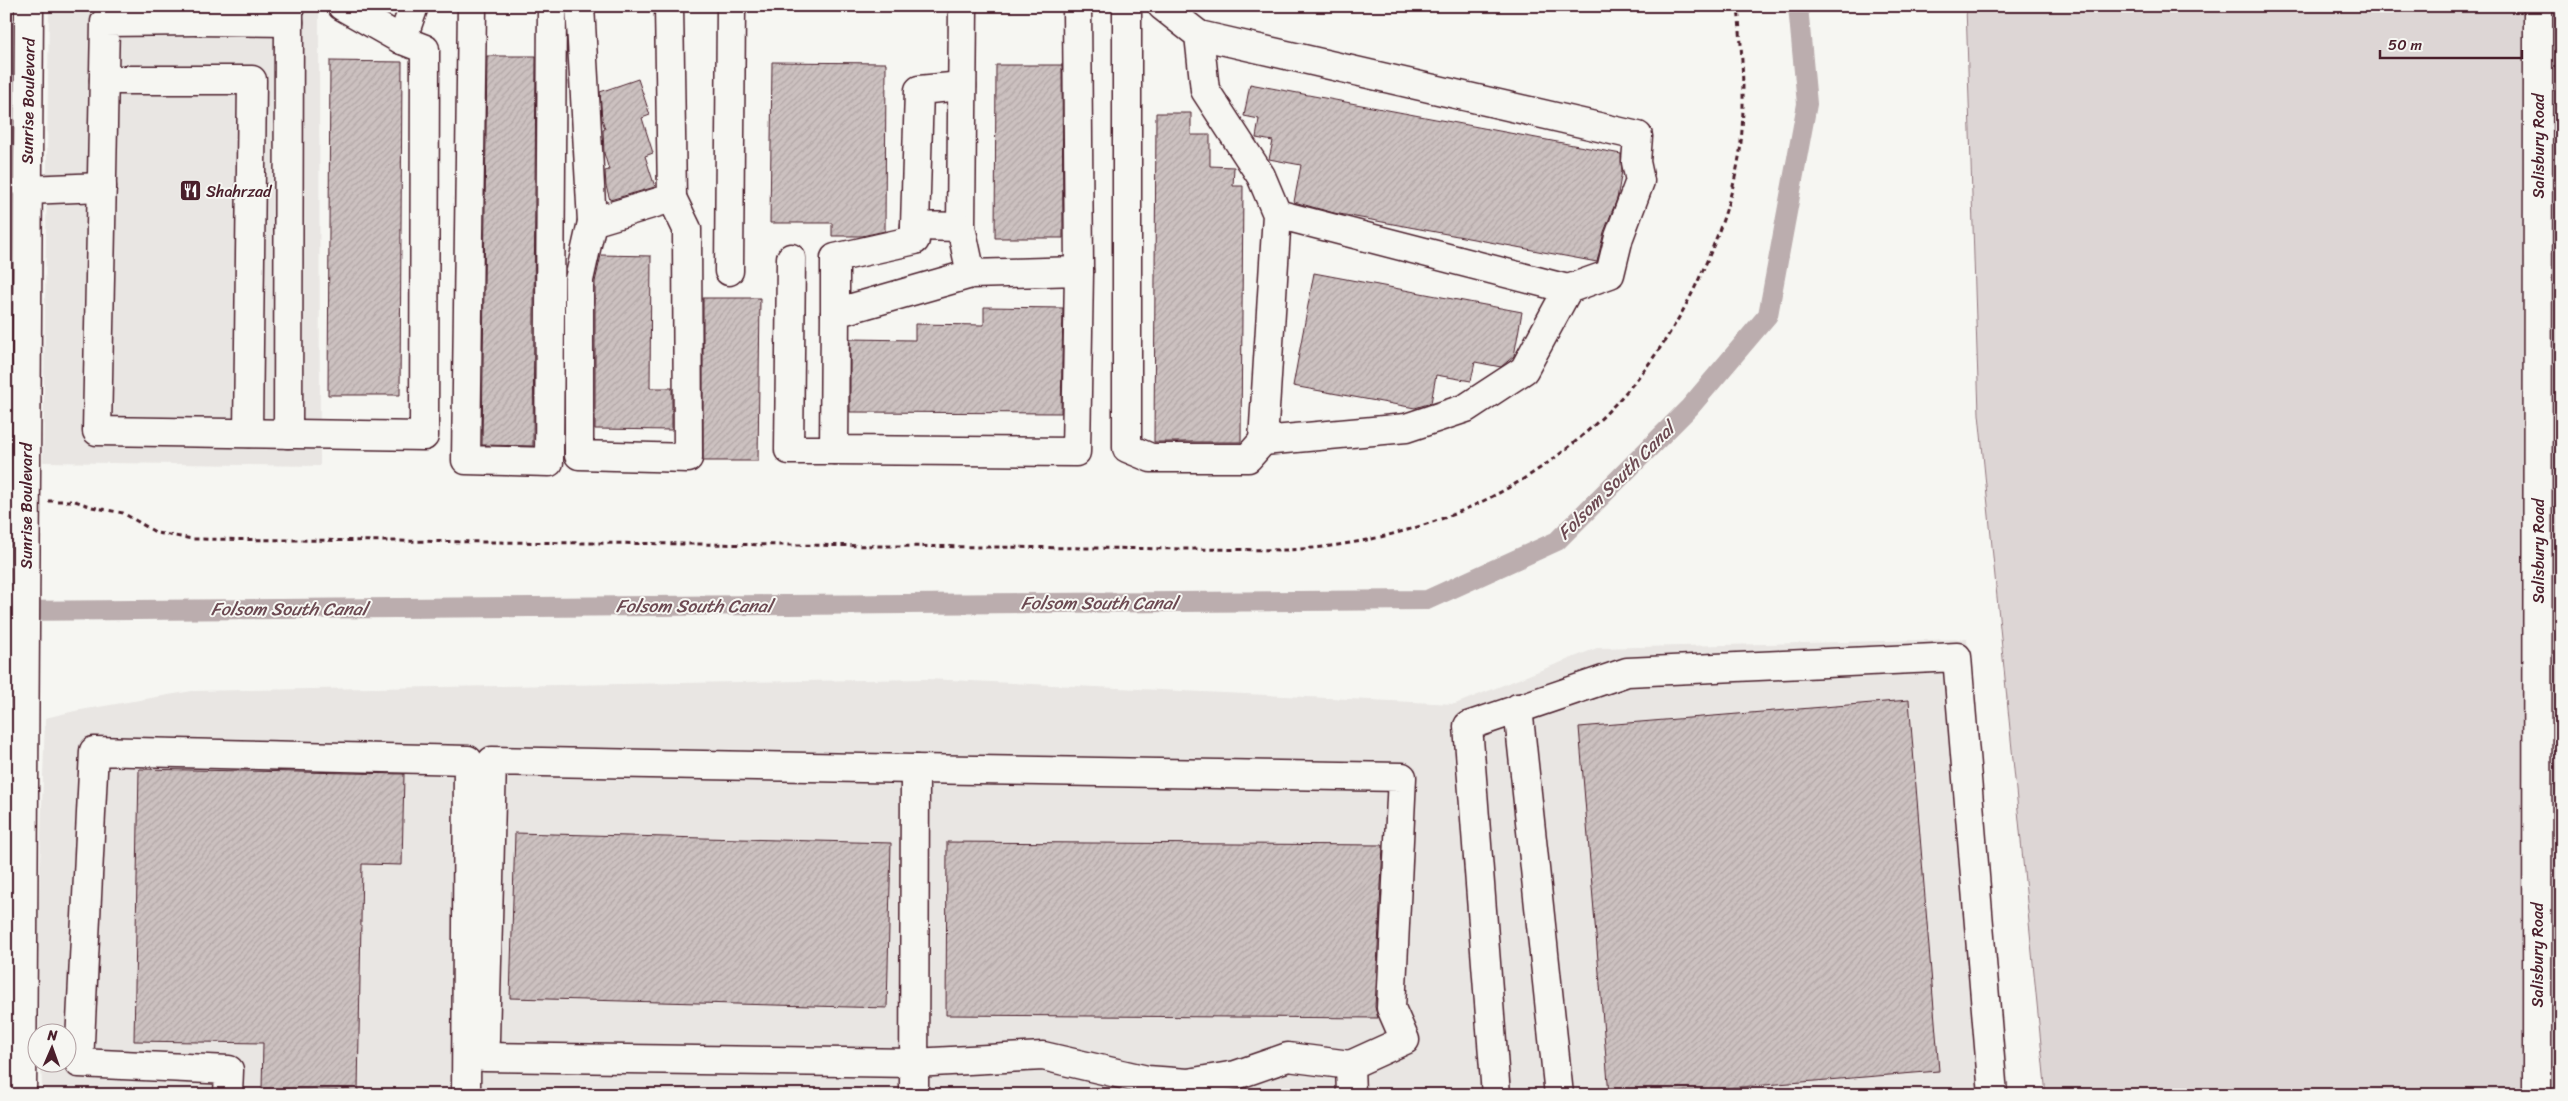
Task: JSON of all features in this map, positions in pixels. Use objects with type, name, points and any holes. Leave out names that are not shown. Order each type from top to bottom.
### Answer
[{"type":"main road","name":"Sunrise Boulevard","points":[[22,1095],[29,6]]},
{"type":"main road","points":[[288,434],[289,14],[197,14],[105,22],[97,431],[248,433],[288,434],[424,436],[425,48],[402,40],[342,6]]},
{"type":"main road","points":[[402,40],[414,6]]},
{"type":"main road","points":[[472,6],[466,460],[549,462],[552,6]]},
{"type":"main road","points":[[580,6],[592,222],[579,280],[579,455],[688,458],[687,229],[672,198],[669,6]]},
{"type":"main road","points":[[729,271],[731,6]]},
{"type":"main road","points":[[963,6],[961,226],[971,274]]},
{"type":"main road","points":[[791,258],[789,450],[1076,452],[1079,271],[1077,6]]},
{"type":"main road","points":[[1127,6],[1127,448],[1151,458],[1248,458],[1263,441],[1277,214],[1261,176],[1204,90],[1199,35]]},
{"type":"main road","points":[[1162,6],[1199,35],[1638,136],[1636,162],[1640,181],[1619,238],[1610,274],[1568,289],[1277,214]]},
{"type":"main road","name":"Salisbury Road","points":[[2537,1095],[2538,6]]},
{"type":"main road","points":[[104,80],[289,81]]},
{"type":"main road","points":[[248,433],[252,80]]},
{"type":"main road","points":[[834,450],[835,258],[915,240],[920,90],[962,86]]},
{"type":"main road","points":[[27,190],[102,187]]},
{"type":"main road","points":[[592,222],[672,198]]},
{"type":"main road","points":[[916,226],[961,226]]},
{"type":"main road","points":[[835,313],[971,274],[1079,271]]},
{"type":"main road","points":[[1263,441],[1406,428],[1466,408],[1524,370],[1568,289]]},
{"type":"main road","points":[[1496,1095],[1468,726],[1627,672],[1957,658],[1993,1095]]},
{"type":"main road","points":[[1518,708],[1559,1095]]},
{"type":"main road","points":[[228,1095],[229,1070],[79,1063],[94,751],[468,760],[466,1095]]},
{"type":"main road","points":[[483,1095],[484,1057],[492,761],[1402,777],[1391,1008],[1405,1040],[1350,1065],[1288,1057],[1236,1075],[1188,1083],[1147,1080],[1043,1056],[914,1062],[484,1057]]},
{"type":"main road","points":[[914,1095],[915,769]]},
{"type":"main road","points":[[1350,1065],[1351,1095]]},
{"type":"shaded area","points":[[49,6],[319,6],[320,466],[43,462]]},
{"type":"shaded area","points":[[1966,6],[2562,6],[2562,1095],[2046,1095],[1979,414]]},
{"type":"shaded area","points":[[1967,639],[2010,1095],[50,1095],[42,1087],[41,1074],[78,1074],[78,1024],[39,1024],[38,924],[45,718],[192,691],[927,679],[1455,704],[1597,648]]},
{"type":"building","points":[[487,56],[536,56],[533,446],[482,445]]},
{"type":"building","points":[[330,61],[402,62],[400,395],[328,395]]},
{"type":"building","points":[[772,62],[886,63],[885,231],[862,236],[832,236],[832,223],[770,223]]},
{"type":"building","points":[[996,65],[1062,65],[1063,238],[995,238]]},
{"type":"building","points":[[638,79],[650,115],[642,118],[653,153],[645,156],[655,187],[610,200],[606,186],[605,171],[609,170],[604,153],[603,130],[605,129],[602,119],[600,92]]},
{"type":"building","points":[[1250,84],[1621,154],[1622,171],[1617,199],[1604,232],[1597,262],[1334,213],[1294,202],[1301,165],[1269,159],[1273,141],[1256,138],[1259,119],[1244,116]]},
{"type":"building","points":[[1156,113],[1191,113],[1191,135],[1210,135],[1210,166],[1234,167],[1233,186],[1243,186],[1241,442],[1154,442]]},
{"type":"building","points":[[601,255],[651,256],[650,388],[672,388],[672,430],[595,429],[595,282]]},
{"type":"building","points":[[1314,273],[1522,312],[1514,356],[1501,367],[1475,362],[1471,381],[1436,375],[1431,403],[1415,408],[1293,386]]},
{"type":"building","points":[[703,298],[760,298],[758,461],[703,461]]},
{"type":"building","points":[[984,307],[1063,308],[1061,413],[850,412],[850,339],[915,340],[915,324],[984,325]]},
{"type":"building","points":[[1909,700],[1939,1071],[1641,1095],[1609,1095],[1579,727]]},
{"type":"building","points":[[139,769],[404,774],[402,865],[362,864],[358,1091],[262,1089],[263,1043],[134,1041]]},
{"type":"building","points":[[515,833],[891,843],[887,1008],[510,998]]},
{"type":"building","points":[[947,842],[1383,845],[1375,1007],[1378,1018],[946,1015]]},
{"type":"waterway","name":"Folsom South Canal","points":[[6,611],[1427,600],[1557,541],[1690,407],[1768,315],[1807,104],[1798,6]]},
{"type":"place","name":"Shahrzad","points":[[190,191]]}]
